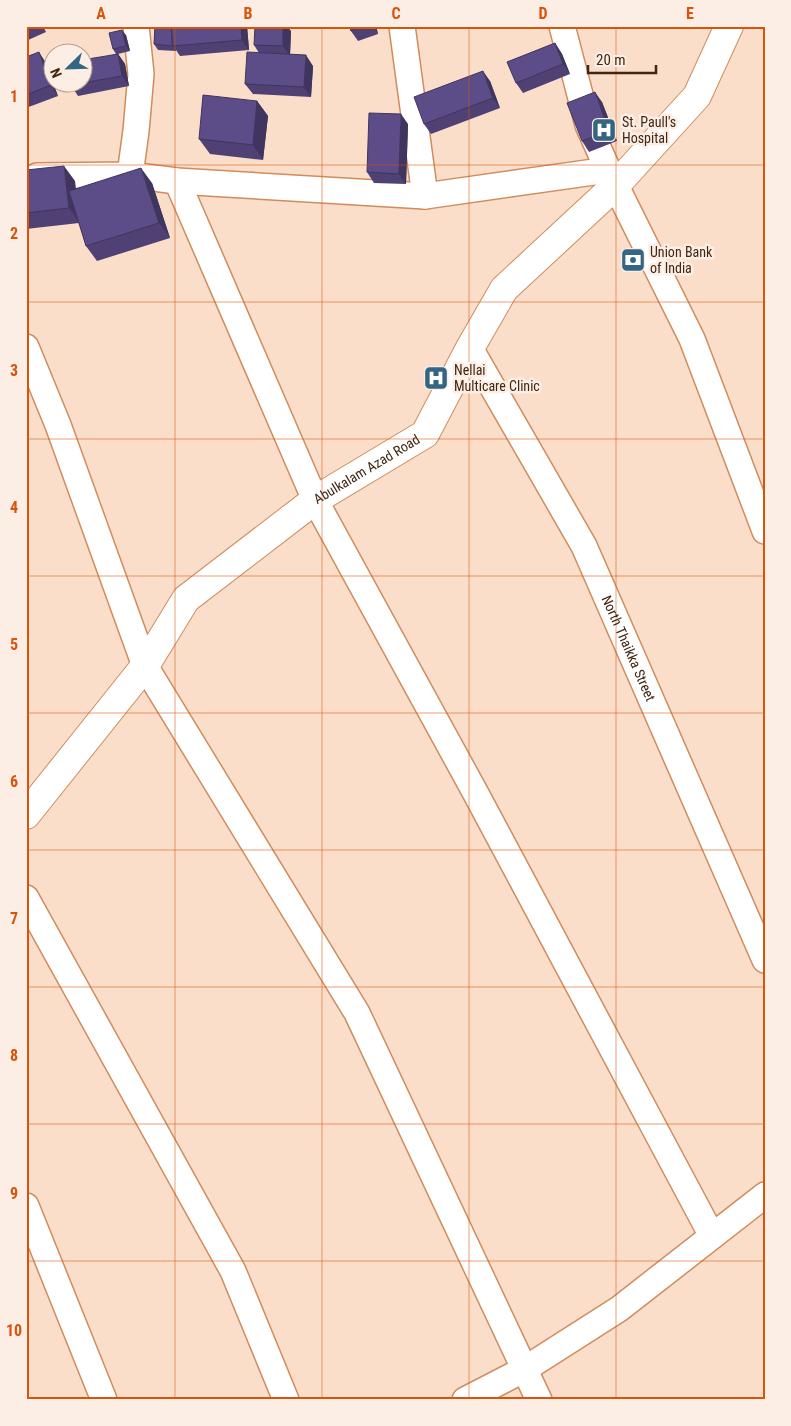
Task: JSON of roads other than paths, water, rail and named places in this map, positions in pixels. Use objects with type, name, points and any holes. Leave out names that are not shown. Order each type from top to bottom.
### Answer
[{"type":"main road","name":"Abulkalam Azad Road","points":[[26,815],[145,666],[186,598],[314,500],[425,434],[470,348],[504,289],[612,177],[697,96],[729,26]]},
{"type":"street","points":[[130,175],[136,131],[140,74],[136,26]]},
{"type":"street","points":[[402,26],[425,196]]},
{"type":"street","points":[[562,26],[588,125],[692,339],[765,531]]},
{"type":"street","points":[[27,172],[130,175],[177,181],[425,196],[612,177]]},
{"type":"street","points":[[177,181],[314,500],[475,792],[712,1236]]},
{"type":"street","points":[[26,347],[58,425],[145,666],[357,1013],[539,1400]]},
{"type":"street","name":"North Thaikka Street","points":[[470,348],[584,546],[765,960]]},
{"type":"street","points":[[26,898],[233,1271],[286,1400]]},
{"type":"street","points":[[465,1400],[524,1369],[619,1309],[765,1195]]},
{"type":"street","points":[[26,1206],[104,1400]]},
{"type":"place","name":"St. Paull's Hospital","points":[[604,130]]},
{"type":"place","name":"Union Bank of India","points":[[633,260]]},
{"type":"place","name":"Nellai Multicare Clinic","points":[[436,378]]}]
